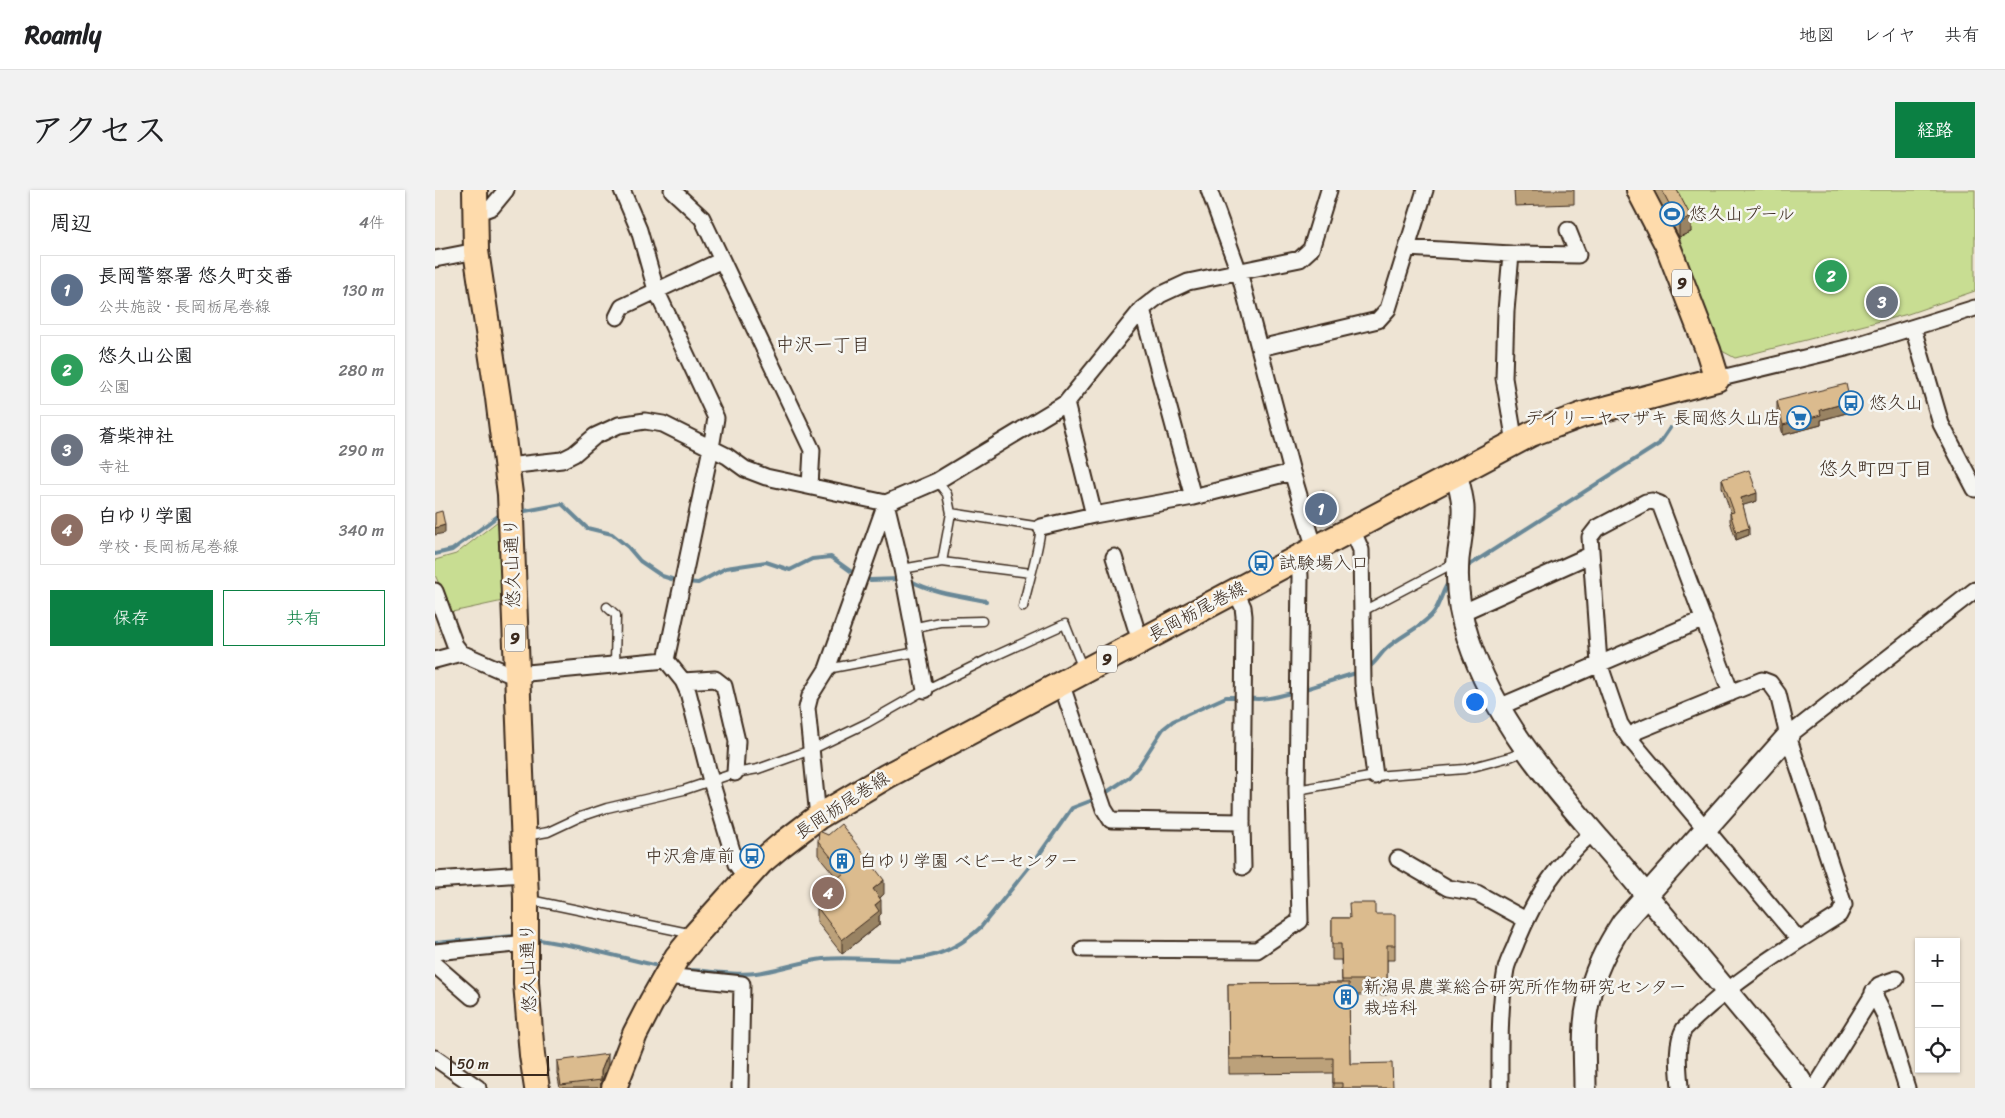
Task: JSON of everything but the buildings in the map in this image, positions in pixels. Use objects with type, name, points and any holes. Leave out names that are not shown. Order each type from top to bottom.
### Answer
[{"type":"main road","name":"9","points":[[1639,190],[1667,244],[1708,350],[1717,379]]},
{"type":"main road","name":"悠久山通り","points":[[475,201],[476,251],[510,494],[526,899],[527,992],[532,1055],[537,1088]]},
{"type":"main road","name":"長岡栃尾巻線","points":[[614,1088],[635,1034],[677,957],[695,934],[761,862],[818,817],[887,776],[1531,434],[1582,415],[1717,379]]},
{"type":"street","points":[[475,201],[493,207],[507,190]]},
{"type":"street","points":[[622,190],[639,230],[656,290],[716,418],[665,660]]},
{"type":"street","points":[[672,190],[702,218],[812,450],[810,486]]},
{"type":"street","points":[[1083,949],[1257,950],[1301,921],[1297,790],[1300,577],[1307,553],[1292,472],[1260,348],[1239,272],[1209,190]]},
{"type":"street","points":[[507,466],[562,460],[573,454],[595,436],[619,425],[645,421],[663,424],[711,448],[745,469],[766,477],[886,503],[937,481],[1066,403],[1142,309],[1153,299],[1187,282],[1300,259],[1311,249],[1329,190]]},
{"type":"street","points":[[1260,348],[1378,320],[1388,309],[1425,190]]},
{"type":"street","points":[[1407,248],[1511,254],[1578,255],[1567,230]]},
{"type":"street","points":[[435,259],[476,251]]},
{"type":"street","points":[[1511,254],[1506,311],[1504,378],[1515,443]]},
{"type":"street","points":[[617,317],[622,307],[722,260]]},
{"type":"street","points":[[1717,379],[1850,347],[1975,308]]},
{"type":"street","points":[[1142,309],[1193,497]]},
{"type":"street","points":[[1913,328],[1941,424],[1975,487]]},
{"type":"street","points":[[1066,403],[1094,515]]},
{"type":"street","points":[[1041,527],[1094,515],[1193,497],[1292,472]]},
{"type":"street","points":[[1456,474],[1463,507],[1458,561],[1458,589],[1461,613],[1467,638],[1479,667],[1511,729],[1593,832],[1727,991],[1805,1088]]},
{"type":"street","points":[[1731,693],[1660,504],[1657,502],[1646,502],[1597,528],[1590,537],[1590,555],[1599,663],[1621,724],[1630,738],[1799,940]]},
{"type":"street","points":[[886,503],[902,569],[925,690]]},
{"type":"street","points":[[818,817],[807,708],[810,696],[827,669],[886,503]]},
{"type":"street","points":[[1352,529],[1361,550],[1363,683],[1375,776]]},
{"type":"street","points":[[1461,613],[1590,555]]},
{"type":"street","points":[[1114,557],[1141,642]]},
{"type":"street","points":[[1235,590],[1243,608],[1244,616],[1243,868]]},
{"type":"street","points":[[1585,1088],[1585,1022],[1593,982],[1602,957],[1623,922],[1788,736],[1975,590]]},
{"type":"street","points":[[435,591],[455,645],[461,653],[507,673],[517,674],[665,660]]},
{"type":"street","points":[[1499,707],[1704,619]]},
{"type":"street","points":[[435,660],[461,653]]},
{"type":"street","points":[[665,660],[683,681],[688,692],[711,781],[736,864],[746,878]]},
{"type":"street","points":[[683,681],[715,679],[724,686],[737,741],[735,773]]},
{"type":"street","points":[[1630,738],[1637,731],[1762,680],[1769,683],[1778,694],[1788,736],[1844,906],[1839,915],[1799,940],[1727,991],[1692,1021],[1680,1036],[1680,1088]]},
{"type":"street","points":[[1061,683],[1104,809],[1111,820],[1242,822]]},
{"type":"street","points":[[1500,1088],[1502,1006],[1507,968],[1526,920],[1560,864],[1593,832]]},
{"type":"street","points":[[1398,859],[1448,888],[1477,893],[1526,920]]},
{"type":"street","points":[[435,880],[524,874]]},
{"type":"street","points":[[435,952],[527,943]]},
{"type":"street","points":[[435,965],[472,997]]},
{"type":"street","points":[[666,976],[742,984],[740,1088]]},
{"type":"street","points":[[1815,1088],[1873,992],[1879,985],[1896,979]]},
{"type":"street","points":[[1873,992],[1884,1014],[1907,1088]]},
{"type":"street","points":[[435,1058],[479,1088]]},
{"type":"lane","points":[[937,481],[947,494],[951,513],[942,562]]},
{"type":"lane","points":[[951,513],[1041,527],[1038,550],[1023,607]]},
{"type":"lane","points":[[1363,611],[1458,561]]},
{"type":"lane","points":[[902,569],[942,562],[1031,573]]},
{"type":"lane","points":[[607,607],[616,615],[615,664]]},
{"type":"lane","points":[[912,628],[940,622],[982,621]]},
{"type":"lane","points":[[523,836],[548,832],[579,817],[607,808],[684,790],[735,773],[758,769],[811,750],[860,727],[925,690],[989,658],[1065,624],[1084,672]]},
{"type":"lane","points":[[827,669],[917,652]]},
{"type":"lane","points":[[1297,790],[1375,776],[1465,769],[1510,757],[1526,750]]},
{"type":"lane","points":[[526,899],[695,934]]},
{"type":"green space","points":[[1646,190],[1975,190],[1975,291],[1908,314],[1735,358],[1711,345]]},
{"type":"green space","points":[[498,521],[503,601],[452,612],[435,575],[435,560],[456,554]]},
{"type":"waterway","points":[[1465,568],[1659,444],[1670,428]]},
{"type":"waterway","points":[[520,512],[562,504],[587,528],[612,534],[628,547],[640,561],[662,576],[678,581]]},
{"type":"waterway","points":[[435,554],[452,550],[498,516],[503,515]]},
{"type":"waterway","points":[[685,582],[698,583],[726,568],[766,562],[790,570],[812,559],[831,557],[856,575]]},
{"type":"waterway","points":[[863,577],[870,580],[900,579]]},
{"type":"waterway","points":[[909,580],[937,591],[986,601]]},
{"type":"waterway","points":[[1368,668],[1392,644],[1430,617],[1450,580]]},
{"type":"waterway","points":[[1302,690],[1359,672]]},
{"type":"waterway","points":[[1248,698],[1266,698],[1295,692]]},
{"type":"waterway","points":[[1104,794],[1128,778],[1139,766],[1163,729],[1173,721],[1226,697],[1238,697]]},
{"type":"waterway","points":[[691,970],[749,974],[823,959],[906,960],[943,952],[962,942],[981,927],[1038,856],[1072,808],[1098,798]]},
{"type":"waterway","points":[[435,943],[514,936]]},
{"type":"waterway","points":[[540,940],[579,947],[654,965]]},
{"type":"place","name":"悠久山プール","points":[[1672,214]]},
{"type":"place","name":"悠久山公園","points":[[1831,276]]},
{"type":"place","name":"蒼柴神社","points":[[1882,302]]},
{"type":"place","name":"悠久山","points":[[1851,403]]},
{"type":"place","name":"デイリーヤマザキ 長岡悠久山店","points":[[1799,418]]},
{"type":"place","name":"長岡警察署 悠久町交番","points":[[1321,509]]},
{"type":"place","name":"試験場入口","points":[[1261,563]]},
{"type":"place","name":"中沢倉庫前","points":[[752,856]]},
{"type":"place","name":"白ゆり学園 ベビーセンター","points":[[842,861]]},
{"type":"place","name":"白ゆり学園","points":[[828,893]]},
{"type":"place","name":"新潟県農業総合研究所作物研究センター 栽培科","points":[[1346,997]]},
{"type":"district","name":"中沢一丁目","points":[[823,344]]},
{"type":"district","name":"悠久町四丁目","points":[[1876,468]]}]
